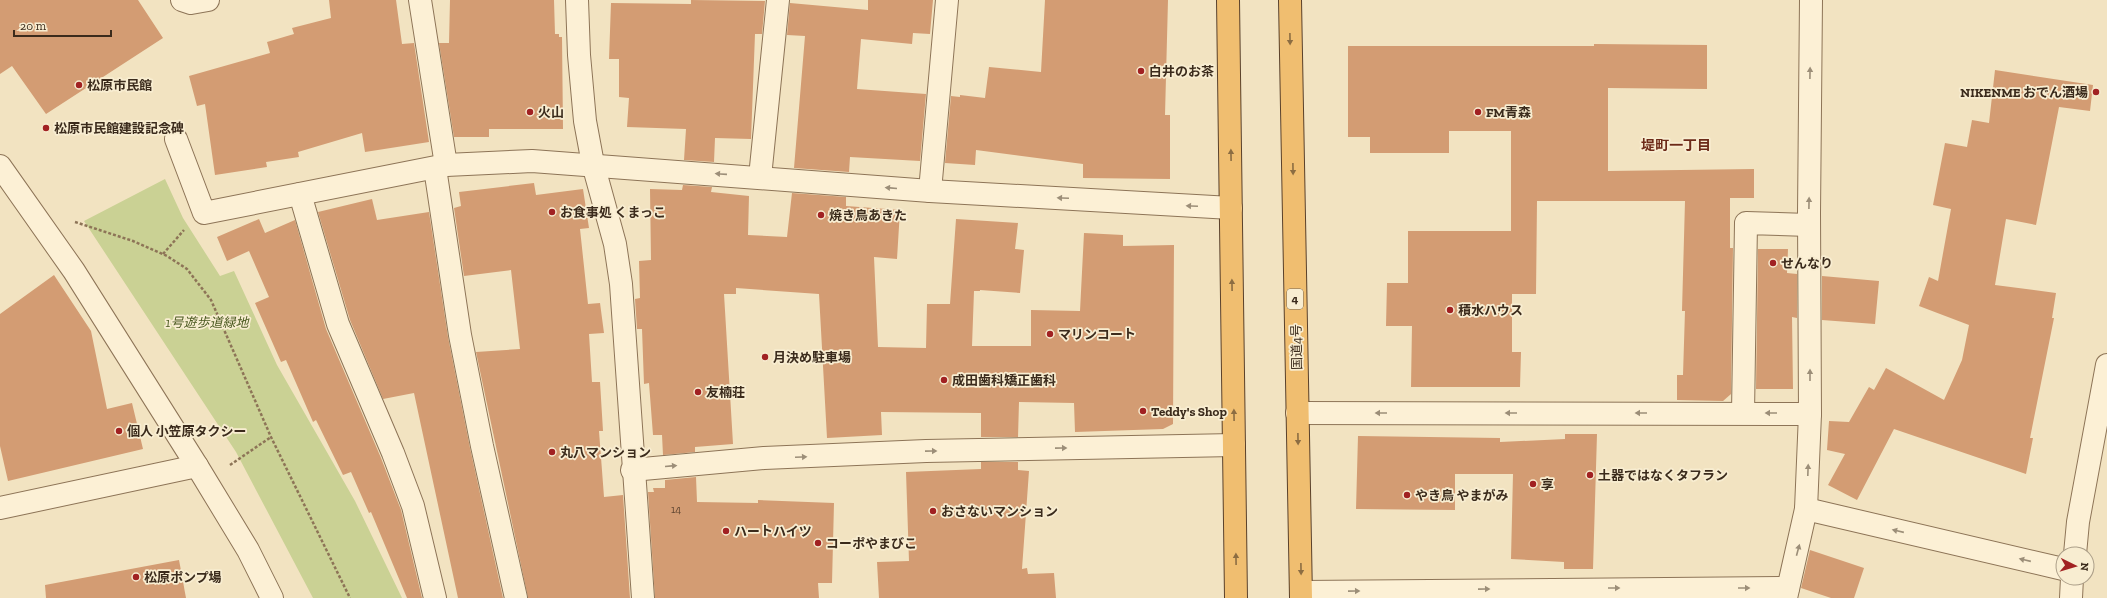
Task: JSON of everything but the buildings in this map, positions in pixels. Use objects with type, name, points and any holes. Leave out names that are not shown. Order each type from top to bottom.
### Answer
[{"type":"highway","points":[[1228,0],[1236,598]]},
{"type":"highway","name":"国道4号","points":[[1290,0],[1301,595]]},
{"type":"street","points":[[182,0],[191,3],[208,0]]},
{"type":"street","points":[[420,0],[460,335],[482,446],[516,598]]},
{"type":"street","points":[[577,0],[579,55],[585,121],[593,164],[615,244],[620,276],[632,470],[643,598]]},
{"type":"street","points":[[760,177],[778,0]]},
{"type":"street","points":[[930,191],[947,0]]},
{"type":"street","points":[[1301,595],[1787,593],[1806,509],[1810,414],[1809,225],[1811,0]]},
{"type":"street","points":[[176,139],[204,213],[440,166],[532,161],[593,164],[930,191],[1231,208]]},
{"type":"street","points":[[0,166],[74,271],[197,466],[248,550],[272,598]]},
{"type":"street","points":[[300,194],[338,324],[393,453],[413,506],[435,598]]},
{"type":"street","points":[[1743,413],[1746,223],[1809,225]]},
{"type":"street","points":[[2076,546],[2078,522],[2107,365]]},
{"type":"street","points":[[1297,413],[1810,414]]},
{"type":"street","points":[[632,470],[764,458],[926,451],[1234,445]]},
{"type":"street","points":[[0,508],[197,466]]},
{"type":"street","points":[[1806,509],[2055,567]]},
{"type":"street","points":[[2071,598],[2072,586]]},
{"type":"path","points":[[74,221],[163,254],[187,270],[211,300],[271,437],[350,598]]},
{"type":"path","points":[[229,466],[271,437]]},
{"type":"green space","name":"1号遊歩道緑地","points":[[165,179],[183,218],[220,276],[234,271],[277,365],[355,501],[402,598],[313,598],[236,452],[84,221]]},
{"type":"place","name":"白井のお茶","points":[[1141,71]]},
{"type":"place","name":"松原市民館","points":[[79,85]]},
{"type":"place","name":"NIKENME おでん酒場","points":[[2096,92]]},
{"type":"place","name":"火山","points":[[530,112]]},
{"type":"place","name":"FM青森","points":[[1478,112]]},
{"type":"place","name":"松原市民館建設記念碑","points":[[46,128]]},
{"type":"place","name":"お食事処 くまっこ","points":[[552,212]]},
{"type":"place","name":"焼き鳥あきた","points":[[821,215]]},
{"type":"place","name":"せんなり","points":[[1773,263]]},
{"type":"place","name":"積水ハウス","points":[[1450,310]]},
{"type":"place","name":"マリンコート","points":[[1050,334]]},
{"type":"place","name":"月決め駐車場","points":[[765,357]]},
{"type":"place","name":"成田歯科矯正歯科","points":[[944,380]]},
{"type":"place","name":"友楠荘","points":[[698,392]]},
{"type":"place","name":"Teddy's Shop","points":[[1143,411]]},
{"type":"place","name":"個人 小笠原タクシー","points":[[119,431]]},
{"type":"place","name":"丸八マンション","points":[[552,452]]},
{"type":"place","name":"土器ではなくタフラン","points":[[1590,475]]},
{"type":"place","name":"享","points":[[1533,484]]},
{"type":"place","name":"やき鳥 やまがみ","points":[[1407,495]]},
{"type":"place","name":"おさないマンション","points":[[933,511]]},
{"type":"place","name":"ハートハイツ","points":[[726,531]]},
{"type":"place","name":"コーポやまびこ","points":[[818,543]]},
{"type":"place","name":"松原ポンプ場","points":[[136,577]]},
{"type":"district","name":"堤町一丁目","points":[[1676,145]]}]
